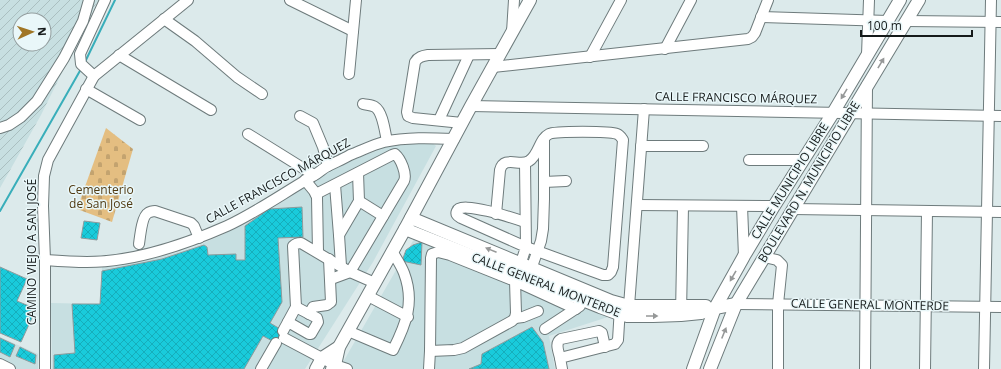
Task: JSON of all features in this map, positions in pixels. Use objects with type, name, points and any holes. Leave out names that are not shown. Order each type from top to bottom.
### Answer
[{"type":"main road","points":[[333,367],[339,347],[530,0]]},
{"type":"main road","name":"CALLE MUNICIPIO LIBRE","points":[[693,369],[715,308],[744,256],[833,113],[900,0]]},
{"type":"main road","name":"BOULEVARD N. MUNICIPIO LIBRE","points":[[710,369],[736,304],[919,0]]},
{"type":"main road","name":"CALLE GENERAL MONTERDE","points":[[411,218],[581,305],[624,310],[681,310],[704,306],[715,308],[736,304]]},
{"type":"main road","name":"CALLE GENERAL MONTERDE","points":[[405,229],[523,275],[611,301],[624,310]]},
{"type":"main road","points":[[316,369],[322,358],[339,347]]},
{"type":"street","points":[[0,128],[9,125],[22,117],[36,101],[64,58],[83,21],[89,0]]},
{"type":"street","points":[[92,74],[81,64],[80,54],[105,0]]},
{"type":"street","name":"CAMINO VIEJO A SAN JOSÉ","points":[[45,369],[45,260],[43,206],[44,176],[48,160],[86,89],[92,74],[119,55],[188,0]]},
{"type":"street","points":[[290,0],[353,31]]},
{"type":"street","points":[[350,74],[356,0]]},
{"type":"street","points":[[512,33],[514,0]]},
{"type":"street","points":[[590,57],[621,0]]},
{"type":"street","points":[[664,49],[691,0]]},
{"type":"street","points":[[493,67],[744,40],[752,37],[755,33],[768,0]]},
{"type":"street","points":[[868,55],[869,0]]},
{"type":"street","points":[[984,369],[989,116],[996,22],[991,0]]},
{"type":"street","points":[[761,17],[888,21]]},
{"type":"street","points":[[164,19],[195,41],[237,77],[262,94]]},
{"type":"street","points":[[906,21],[996,22]]},
{"type":"street","points":[[439,120],[469,54]]},
{"type":"street","points":[[462,123],[412,118],[408,116],[406,112],[415,62],[422,56],[500,54]]},
{"type":"street","points":[[119,55],[211,110]]},
{"type":"street","points":[[865,369],[867,86]]},
{"type":"street","points":[[86,89],[140,120]]},
{"type":"street","points":[[363,104],[374,106],[379,110],[387,141]]},
{"type":"street","name":"CALLE FRANCISCO MÁRQUEZ","points":[[471,106],[1001,116]]},
{"type":"street","points":[[560,358],[615,344],[618,340],[624,310],[637,205],[644,109]]},
{"type":"street","points":[[300,116],[313,123],[324,147],[328,166]]},
{"type":"street","points":[[496,214],[501,165],[507,162],[525,163],[529,161],[544,137],[549,134],[559,132],[607,132],[621,136],[622,140],[614,267],[608,275],[603,275],[538,252],[461,218],[456,213],[460,208],[467,207],[525,222]]},
{"type":"street","points":[[248,134],[310,178],[316,194],[318,252]]},
{"type":"street","points":[[523,275],[538,252],[543,229],[544,137]]},
{"type":"street","name":"CALLE FRANCISCO MÁRQUEZ","points":[[45,260],[88,262],[114,260],[160,251],[186,243],[228,225],[328,166],[367,148],[387,141],[432,138],[454,139]]},
{"type":"street","points":[[641,146],[703,146]]},
{"type":"street","points":[[316,194],[395,154],[399,158],[405,175],[405,178],[350,272],[330,279]]},
{"type":"street","points":[[749,160],[803,160]]},
{"type":"street","points":[[515,318],[523,275],[526,247],[525,163]]},
{"type":"street","points":[[339,235],[359,201],[358,173]]},
{"type":"street","points":[[544,182],[566,181]]},
{"type":"street","points":[[335,185],[341,266]]},
{"type":"street","points":[[359,201],[383,216]]},
{"type":"street","points":[[637,205],[774,206]]},
{"type":"street","points":[[681,310],[682,206]]},
{"type":"street","points":[[742,206],[744,256]]},
{"type":"street","points":[[793,209],[1001,212]]},
{"type":"street","points":[[139,244],[145,215],[148,212],[155,211],[191,223],[194,226],[199,238]]},
{"type":"street","points":[[925,369],[926,211]]},
{"type":"street","points":[[261,369],[283,334],[296,307],[295,244],[301,243],[350,272],[375,283]]},
{"type":"street","points":[[348,332],[393,350],[401,335],[408,316],[410,300],[409,287],[404,272],[392,251]]},
{"type":"street","points":[[429,369],[432,254],[438,252],[450,254],[523,275]]},
{"type":"street","points":[[764,257],[777,260],[782,265],[778,304],[778,369]]},
{"type":"street","points":[[310,314],[313,307],[327,305],[331,302],[330,259]]},
{"type":"street","points":[[368,296],[408,316]]},
{"type":"street","name":"CALLE GENERAL MONTERDE","points":[[736,304],[1001,307]]},
{"type":"street","points":[[545,329],[581,305]]},
{"type":"street","points":[[283,334],[311,334],[318,322],[318,318],[296,307]]},
{"type":"street","points":[[430,351],[463,348],[515,318],[523,317],[538,311]]},
{"type":"street","points":[[562,369],[557,343],[558,340],[599,331],[602,333],[604,347]]},
{"type":"street","points":[[283,334],[322,358],[333,367],[347,369]]},
{"type":"street","points":[[0,364],[10,369]]},
{"type":"shaded area","points":[[0,0],[98,0],[41,115],[0,188]]},
{"type":"shaded area","points":[[401,142],[432,143],[436,146],[373,262],[305,369],[52,369],[51,303],[100,304],[102,267],[156,258],[192,248],[222,235],[330,171],[350,161]]},
{"type":"shaded area","points":[[414,239],[608,317],[549,336],[555,369],[339,369]]},
{"type":"shaded area","points":[[0,337],[38,354],[38,369],[0,369]]},
{"type":"green space","name":"Cementerio de San José","points":[[106,128],[133,149],[112,222],[77,209]]},
{"type":"building","points":[[302,207],[303,237],[278,238],[282,302],[270,323],[287,333],[280,345],[263,336],[244,369],[54,369],[54,355],[75,353],[72,304],[100,304],[102,271],[162,259],[204,245],[207,247],[208,255],[236,254],[236,260],[245,260],[245,226],[269,209]]},
{"type":"building","points":[[84,221],[100,223],[97,240],[81,238]]},
{"type":"building","points":[[422,242],[421,265],[402,261],[406,250],[413,245]]},
{"type":"building","points":[[0,267],[27,279],[17,301],[36,309],[21,342],[0,333]]},
{"type":"building","points":[[532,327],[543,342],[549,369],[469,369],[481,364],[482,354]]},
{"type":"building","points":[[0,338],[15,345],[10,357],[0,352]]},
{"type":"building","points":[[20,347],[36,355],[35,364],[16,356]]},
{"type":"waterway","points":[[85,62],[115,0]]},
{"type":"waterway","points":[[0,211],[81,69]]}]
